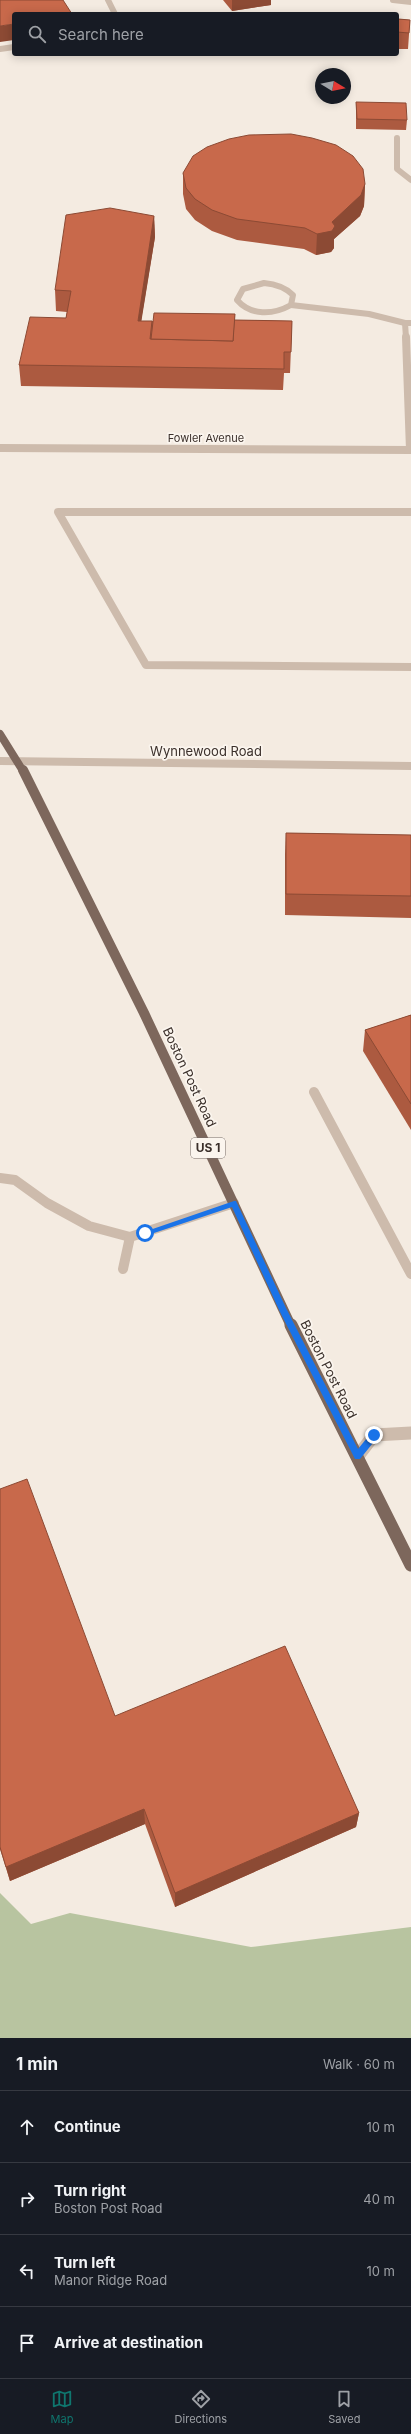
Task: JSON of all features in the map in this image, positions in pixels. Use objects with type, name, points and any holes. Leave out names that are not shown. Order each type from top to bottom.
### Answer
[{"type":"main road","name":"Boston Post Road","points":[[0,734],[19,763],[144,1013],[283,1310],[358,1456],[411,1565]]},
{"type":"street","points":[[108,0],[114,12]]},
{"type":"street","points":[[393,0],[411,2]]},
{"type":"street","points":[[0,49],[12,47]]},
{"type":"street","points":[[397,138],[397,169],[411,180]]},
{"type":"street","points":[[291,304],[294,300],[289,290],[274,284],[250,286],[237,295],[240,304],[261,313],[279,311],[291,304],[369,314],[408,323],[410,450]]},
{"type":"street","name":"Fowler Avenue","points":[[0,448],[410,450]]},
{"type":"street","points":[[411,512],[58,512],[146,665],[411,667]]},
{"type":"street","name":"Wynnewood Road","points":[[0,761],[19,763],[411,766]]},
{"type":"street","points":[[314,1092],[411,1274]]},
{"type":"street","points":[[0,1178],[15,1180],[47,1203],[89,1226],[130,1238],[234,1204]]},
{"type":"street","points":[[123,1269],[130,1238]]},
{"type":"street","points":[[358,1456],[374,1435],[411,1433]]},
{"type":"green space","points":[[0,1893],[31,1924],[70,1913],[251,1947],[411,1927],[411,2038],[0,2038]]},
{"type":"building","points":[[0,0],[63,0],[71,12],[12,12],[12,24],[0,26]]},
{"type":"building","points":[[399,19],[410,20],[409,33],[399,32]]},
{"type":"building","points":[[356,102],[406,103],[407,120],[357,119]]},
{"type":"building","points":[[291,134],[336,145],[353,156],[363,169],[365,184],[361,195],[332,222],[335,226],[332,231],[317,234],[305,228],[237,219],[212,210],[195,199],[186,188],[183,173],[193,156],[207,147],[229,139],[249,135]]},
{"type":"building","points":[[110,208],[154,216],[138,321],[152,321],[150,339],[233,341],[234,320],[292,321],[291,352],[284,352],[284,369],[19,365],[30,317],[66,318],[71,291],[55,290],[66,215]]},
{"type":"building","points":[[154,313],[235,314],[233,341],[151,339]]},
{"type":"building","points":[[286,833],[411,835],[411,896],[286,894]]},
{"type":"building","points":[[411,1015],[411,1104],[365,1030]]},
{"type":"building","points":[[27,1479],[115,1716],[285,1646],[359,1813],[175,1893],[144,1809],[6,1867],[0,1847],[0,1489]]},
{"type":"route","points":[[145,1233],[234,1204],[283,1310],[358,1456],[374,1435]]}]
